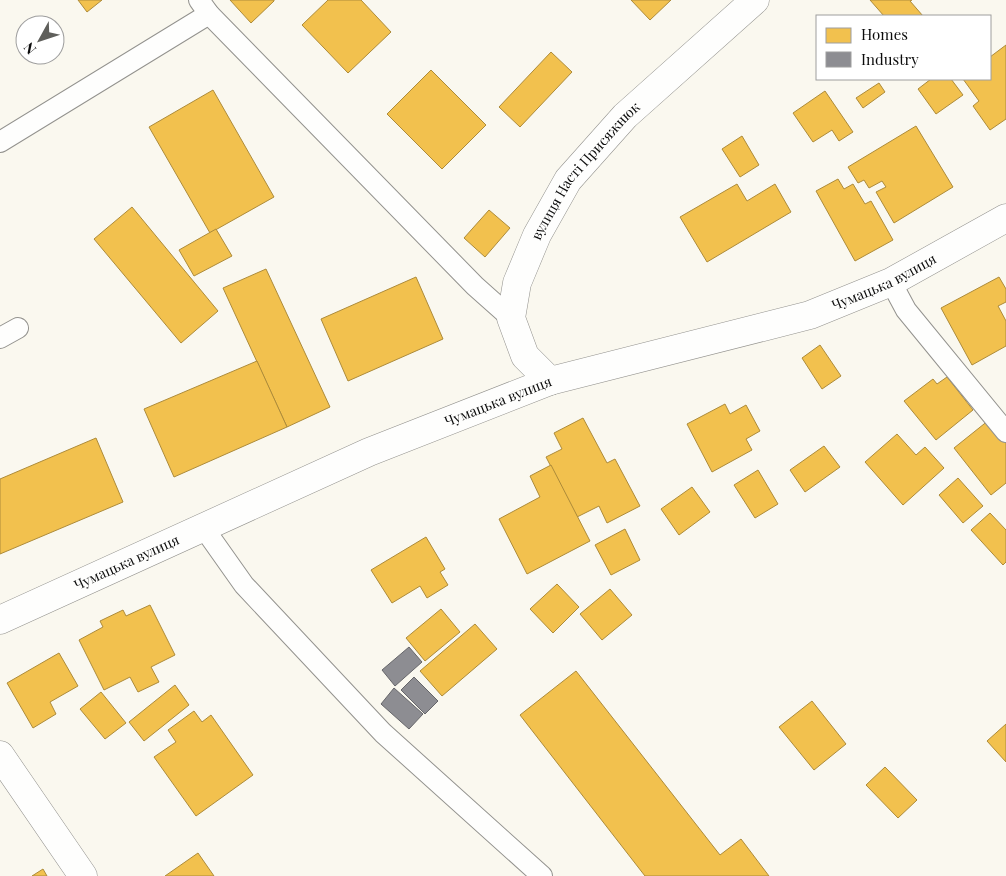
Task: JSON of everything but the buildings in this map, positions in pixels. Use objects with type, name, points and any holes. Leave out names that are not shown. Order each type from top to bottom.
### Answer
[{"type":"street","name":"вулиця Насті Присяжнюк","points":[[550,381],[525,356],[511,318],[517,283],[537,235],[568,180],[625,116],[755,0]]},
{"type":"street","name":"Чумацька вулиця","points":[[0,620],[370,452],[550,381],[810,315],[890,282],[1006,218]]},
{"type":"street","points":[[0,755],[83,876]]},
{"type":"lane","points":[[0,142],[204,7],[475,286],[511,318]]},
{"type":"lane","points":[[890,282],[906,310],[1006,432]]},
{"type":"lane","points":[[0,338],[18,328]]},
{"type":"lane","points":[[203,528],[244,586],[383,733],[542,876]]}]
